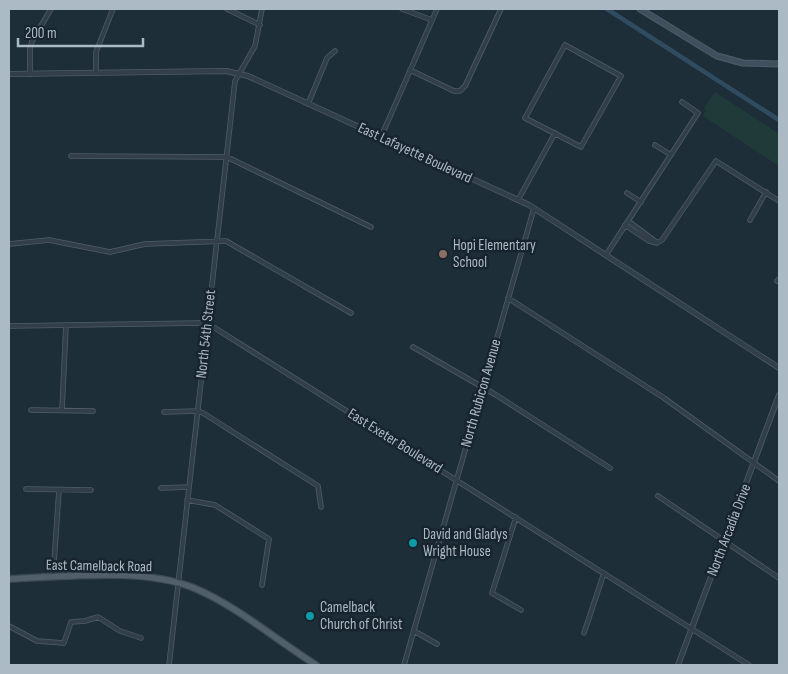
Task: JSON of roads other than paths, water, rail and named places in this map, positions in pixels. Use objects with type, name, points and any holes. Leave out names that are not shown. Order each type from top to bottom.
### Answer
[{"type":"main road","points":[[640,9],[717,56],[743,63],[779,64]]},
{"type":"main road","name":"East Camelback Road","points":[[9,579],[126,576],[178,583],[214,598],[305,662],[316,665]]},
{"type":"street","points":[[30,74],[30,48],[32,41],[51,9]]},
{"type":"street","points":[[96,73],[96,52],[113,9]]},
{"type":"street","points":[[227,9],[260,24]]},
{"type":"street","name":"North 54th Street","points":[[169,665],[235,81],[255,46],[262,9]]},
{"type":"street","points":[[402,9],[432,20]]},
{"type":"street","points":[[381,137],[437,9]]},
{"type":"street","points":[[410,70],[454,91],[460,91],[465,86],[501,9]]},
{"type":"street","points":[[565,45],[621,76],[582,148],[555,133],[525,118],[565,45]]},
{"type":"street","points":[[308,104],[327,58],[335,51]]},
{"type":"street","name":"East Lafayette Boulevard","points":[[9,74],[226,71],[240,73],[534,208],[779,368]]},
{"type":"street","points":[[606,255],[698,113],[682,102]]},
{"type":"street","points":[[518,200],[555,133]]},
{"type":"street","points":[[655,145],[671,155]]},
{"type":"street","points":[[71,156],[226,157],[370,227]]},
{"type":"street","points":[[626,223],[657,243],[662,240],[716,161],[779,201]]},
{"type":"street","points":[[750,220],[766,192]]},
{"type":"street","points":[[627,193],[641,202]]},
{"type":"street","name":"North Rubicon Avenue","points":[[404,665],[534,208]]},
{"type":"street","points":[[9,244],[49,240],[110,252],[145,244],[226,241],[351,313]]},
{"type":"street","points":[[508,298],[664,398],[779,482]]},
{"type":"street","points":[[9,326],[66,324],[207,325]]},
{"type":"street","points":[[62,410],[66,324]]},
{"type":"street","name":"East Exeter Boulevard","points":[[207,325],[516,517],[749,665]]},
{"type":"street","points":[[413,347],[483,387],[610,468]]},
{"type":"street","name":"North Arcadia Drive","points":[[678,665],[779,395]]},
{"type":"street","points":[[31,410],[93,411]]},
{"type":"street","points":[[164,412],[198,411],[318,486],[321,506]]},
{"type":"street","points":[[161,488],[189,487]]},
{"type":"street","points":[[26,489],[91,490]]},
{"type":"street","points":[[53,578],[58,490]]},
{"type":"street","points":[[658,496],[779,578]]},
{"type":"street","points":[[188,500],[214,505],[270,541],[262,586]]},
{"type":"street","points":[[516,517],[492,593],[520,610]]},
{"type":"street","points":[[584,633],[604,573]]},
{"type":"street","points":[[9,626],[38,641],[64,643],[71,622],[85,621],[98,617],[120,631],[141,638]]},
{"type":"street","points":[[414,631],[437,644]]},
{"type":"waterway","points":[[607,9],[779,120]]},
{"type":"place","name":"Hopi Elementary School","points":[[443,254]]},
{"type":"place","name":"David and Gladys Wright House","points":[[413,543]]},
{"type":"place","name":"Camelback Church of Christ","points":[[310,616]]}]
